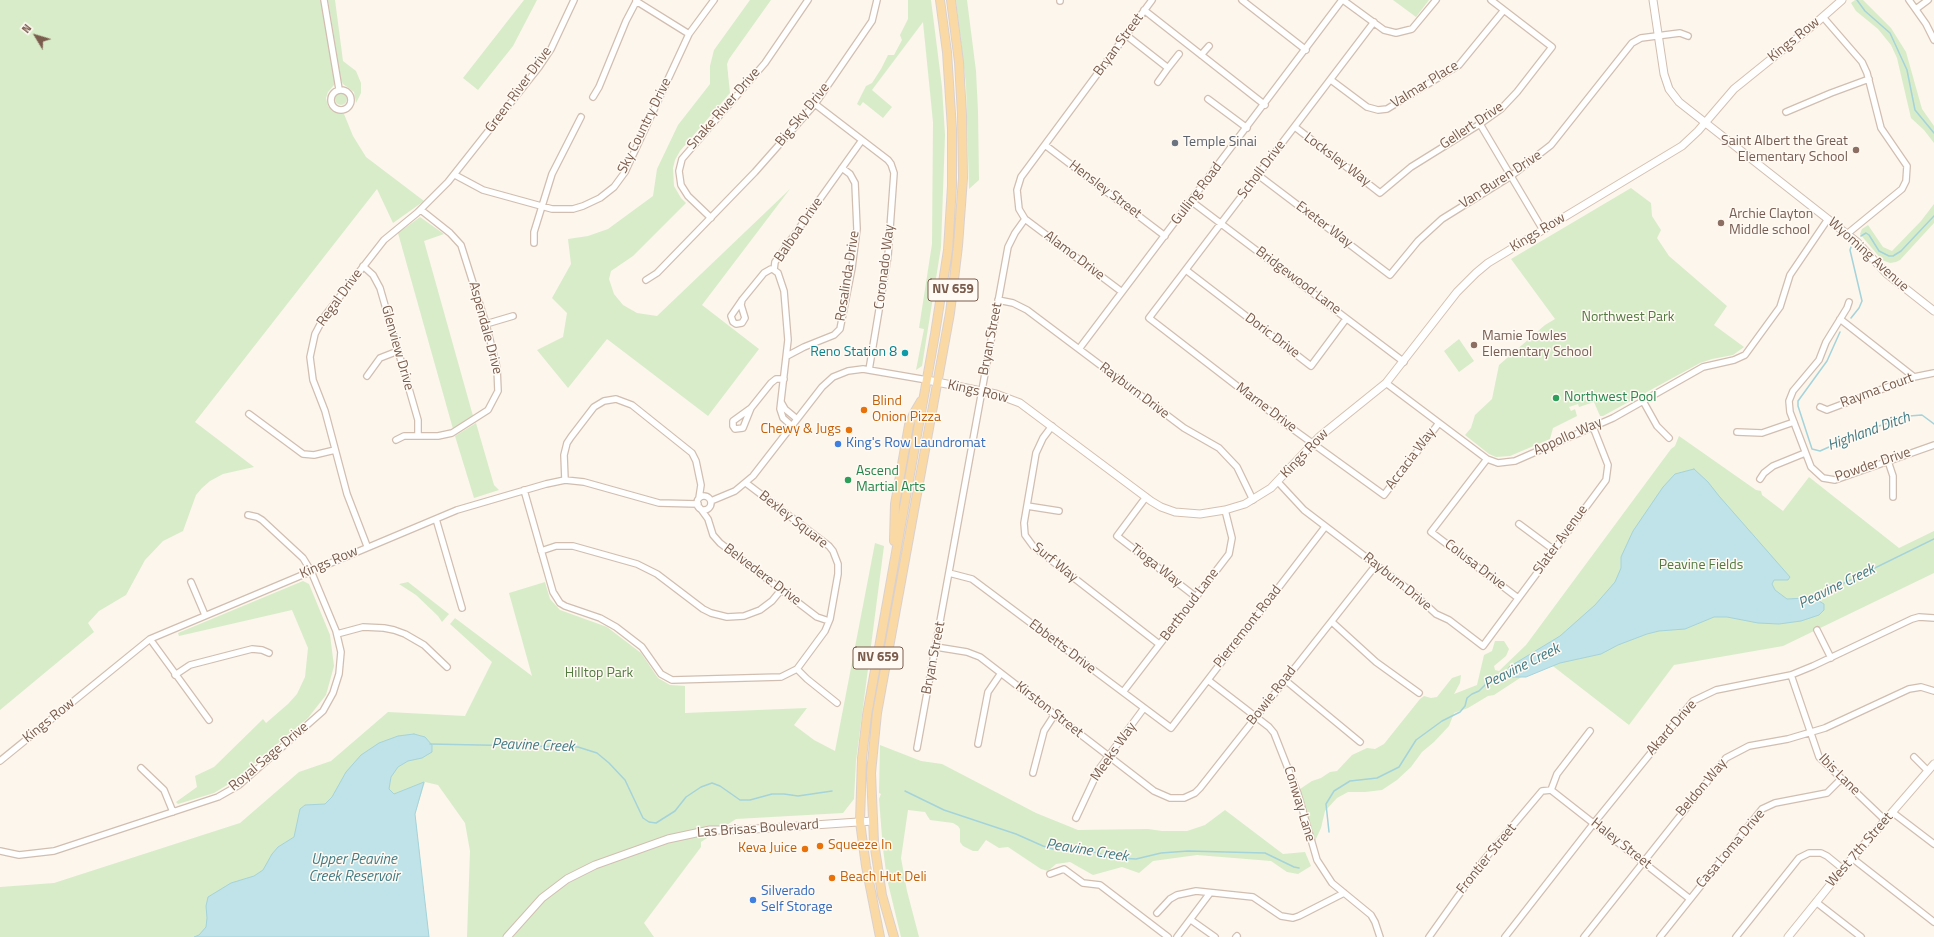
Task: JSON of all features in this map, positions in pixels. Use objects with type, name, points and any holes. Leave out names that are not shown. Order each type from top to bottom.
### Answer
[{"type":"main road","name":"NV 659","points":[[880,937],[866,866],[860,822],[862,758],[867,715],[894,568],[895,504],[911,419],[924,397],[948,250],[952,186],[952,128],[947,52],[940,0]]},
{"type":"main road","name":"NV 659","points":[[894,937],[878,870],[873,821],[871,773],[877,713],[952,300],[958,246],[963,178],[963,128],[959,62],[951,0]]},
{"type":"main road","name":"Wyoming Avenue","points":[[1653,0],[1664,74],[1669,89],[1679,102],[1847,234],[1866,251],[1887,274],[1934,311]]},
{"type":"main road","name":"Kings Row","points":[[927,380],[1012,398],[1027,407],[1156,505],[1176,512],[1200,514],[1225,510],[1253,500],[1278,482],[1313,443],[1386,383],[1404,362],[1453,297],[1470,279],[1488,264],[1677,150],[1692,138],[1734,89],[1842,0]]},
{"type":"main road","points":[[952,128],[963,128]]},
{"type":"main road","name":"West 7th Street","points":[[1788,937],[1852,858],[1932,768]]},
{"type":"main road","name":"Las Brisas Boulevard","points":[[507,937],[538,902],[567,879],[595,865],[668,839],[710,830],[740,830],[873,821]]},
{"type":"street","points":[[324,0],[340,89]]},
{"type":"street","name":"Green River Drive","points":[[455,175],[545,59],[574,0]]},
{"type":"street","points":[[593,97],[599,87],[636,0],[689,34]]},
{"type":"street","name":"Sky Country Drive","points":[[455,175],[483,190],[542,207],[563,210],[583,206],[600,198],[614,187],[625,172],[689,34],[714,0]]},
{"type":"street","name":"Snake River Drive","points":[[711,218],[688,196],[681,185],[679,171],[682,159],[765,63],[808,0]]},
{"type":"street","name":"Big Sky Drive","points":[[646,280],[657,273],[711,218],[755,172],[815,104],[872,21],[877,0]]},
{"type":"street","name":"Bryan Street","points":[[917,748],[1008,247],[1025,219],[1017,202],[1018,183],[1152,0]]},
{"type":"street","points":[[1242,0],[1306,50]]},
{"type":"street","points":[[1343,0],[1390,32],[1407,32],[1416,25],[1436,0]]},
{"type":"street","name":"Gulling Road","points":[[1079,349],[1343,0]]},
{"type":"street","points":[[1491,0],[1504,10]]},
{"type":"street","points":[[1909,0],[1926,24],[1934,40]]},
{"type":"street","points":[[1916,9],[1928,0]]},
{"type":"street","points":[[1144,10],[1265,105]]},
{"type":"street","name":"Gellert Drive","points":[[1380,193],[1411,167],[1496,113],[1510,100],[1552,47],[1504,10]]},
{"type":"street","name":"Valmar Place","points":[[1331,80],[1367,107],[1378,110],[1387,109],[1459,65],[1504,10]]},
{"type":"street","points":[[1823,17],[1862,62],[1869,80],[1881,128],[1905,162],[1907,176],[1899,191],[1847,234]]},
{"type":"street","name":"Scholl Drive","points":[[1150,318],[1374,22]]},
{"type":"street","name":"Van Buren Drive","points":[[1390,275],[1418,241],[1442,219],[1511,176],[1551,145],[1632,43],[1641,38],[1680,33],[1688,36]]},
{"type":"street","points":[[1126,35],[1168,68]]},
{"type":"street","points":[[1201,55],[1209,46]]},
{"type":"street","points":[[1158,82],[1179,54]]},
{"type":"street","points":[[1786,112],[1831,93],[1869,80]]},
{"type":"street","points":[[1208,99],[1247,128]]},
{"type":"street","points":[[815,104],[862,140]]},
{"type":"street","points":[[534,243],[534,232],[552,174],[581,117]]},
{"type":"street","points":[[1480,124],[1543,230]]},
{"type":"street","name":"Locksley Way","points":[[1294,127],[1380,193]]},
{"type":"street","name":"Coronado Way","points":[[862,140],[891,164],[894,173],[888,256],[869,370]]},
{"type":"street","name":"Balboa Drive","points":[[792,426],[783,418],[781,414],[788,340],[784,290],[778,273],[774,270],[776,259],[862,140]]},
{"type":"street","name":"Hensley Street","points":[[1045,145],[1165,236]]},
{"type":"street","name":"Rosalinda Drive","points":[[787,356],[804,347],[834,335],[840,329],[855,248],[857,209],[855,183],[850,174],[842,168]]},
{"type":"street","name":"Regal Drive","points":[[367,546],[347,494],[325,411],[313,380],[310,352],[318,325],[384,240],[421,210],[455,175]]},
{"type":"street","name":"Exeter Way","points":[[1258,175],[1390,275]]},
{"type":"street","name":"Bridgewood Lane","points":[[1191,201],[1404,362]]},
{"type":"street","name":"Aspendale Drive","points":[[396,440],[404,436],[438,436],[452,433],[482,415],[492,405],[498,391],[499,375],[486,324],[461,245],[453,236],[421,210]]},
{"type":"street","name":"Alamo Drive","points":[[1025,219],[1122,292]]},
{"type":"street","name":"Appollo Way","points":[[1386,383],[1487,459],[1498,463],[1511,462],[1593,427],[1703,367],[1734,360],[1745,355],[1780,307],[1790,275],[1828,219]]},
{"type":"street","name":"Glenview Drive","points":[[363,266],[373,275],[380,288],[418,420],[418,435]]},
{"type":"street","points":[[742,300],[764,273],[774,270]]},
{"type":"street","name":"Doric Drive","points":[[1186,270],[1311,366],[1346,318]]},
{"type":"street","name":"Rayburn Drive","points":[[998,300],[1013,303],[1027,310],[1184,428],[1226,453],[1237,467],[1253,500]]},
{"type":"street","name":"Powder Drive","points":[[1848,302],[1847,308],[1826,342],[1819,360],[1790,396],[1789,407],[1814,472],[1829,480],[1840,479],[1934,445]]},
{"type":"street","points":[[486,324],[513,316]]},
{"type":"street","name":"Marne Drive","points":[[1150,318],[1313,443],[1384,495]]},
{"type":"street","points":[[1840,319],[1914,377]]},
{"type":"street","points":[[367,376],[380,358],[398,351]]},
{"type":"street","name":"Kings Row","points":[[710,501],[725,496],[746,483],[759,469],[822,387],[833,377],[848,370],[869,370],[927,380]]},
{"type":"street","name":"Rayma Court","points":[[1820,407],[1827,410],[1914,377],[1934,373]]},
{"type":"street","points":[[751,408],[773,380],[784,379]]},
{"type":"street","points":[[564,480],[564,456],[567,443],[594,407],[604,401],[616,399],[632,405],[689,450],[696,461],[701,485],[710,501],[708,519]]},
{"type":"street","points":[[1643,401],[1657,426],[1669,438]]},
{"type":"street","points":[[781,402],[785,409],[797,419]]},
{"type":"street","points":[[249,414],[303,454],[314,455],[335,450]]},
{"type":"street","points":[[1737,432],[1762,433],[1794,422]]},
{"type":"street","name":"Accacia Way","points":[[1384,495],[1439,423]]},
{"type":"street","name":"Surf Way","points":[[1052,426],[1043,438],[1036,453],[1024,529],[1026,536],[1033,546],[1159,644]]},
{"type":"street","name":"Slater Avenue","points":[[1483,646],[1608,475],[1607,459],[1593,427]]},
{"type":"street","points":[[1760,479],[1764,473],[1773,466],[1806,453]]},
{"type":"street","name":"Colusa Drive","points":[[1487,459],[1431,532],[1518,598]]},
{"type":"street","points":[[1888,461],[1893,476],[1893,497]]},
{"type":"street","name":"Kings Row","points":[[0,761],[150,639],[367,546],[477,503],[564,480],[584,482],[659,503],[699,503],[707,509],[710,501]]},
{"type":"street","name":"Rayburn Drive","points":[[1278,482],[1304,510],[1325,527],[1376,565],[1432,610],[1449,620],[1483,646]]},
{"type":"street","name":"Bexley Square","points":[[746,483],[829,546],[836,558],[838,570],[829,621],[821,639],[797,669]]},
{"type":"street","points":[[699,503],[701,485]]},
{"type":"street","points":[[524,490],[553,592],[560,603],[571,609],[600,618],[616,627],[642,647],[657,669],[667,678],[679,681],[780,677],[797,669],[806,679],[837,703]]},
{"type":"street","name":"Kings Row","points":[[699,503],[703,496],[710,501]]},
{"type":"street","name":"Tioga Way","points":[[1146,498],[1117,536],[1196,597]]},
{"type":"street","name":"Belvedere Drive","points":[[699,503],[708,519],[710,529],[717,540],[817,617],[829,621]]},
{"type":"street","points":[[1027,506],[1058,511]]},
{"type":"street","name":"Berthoud Lane","points":[[1123,692],[1231,549],[1232,538],[1225,510]]},
{"type":"street","name":"Royal Sage Drive","points":[[0,850],[19,855],[54,851],[218,797],[234,788],[315,719],[328,702],[339,674],[340,652],[337,634],[311,571],[303,558],[257,517],[248,514]]},
{"type":"street","points":[[436,519],[462,608]]},
{"type":"street","points":[[1519,524],[1554,550]]},
{"type":"street","name":"Pierremont Road","points":[[1171,728],[1325,527]]},
{"type":"street","points":[[541,551],[556,546],[573,546],[637,564],[657,574],[703,609],[711,613],[727,617],[744,616],[760,610],[772,601],[781,590]]},
{"type":"street","name":"Bowie Road","points":[[1154,791],[1165,796],[1178,799],[1195,793],[1376,565]]},
{"type":"street","name":"Ebbetts Drive","points":[[949,573],[972,579],[1171,728]]},
{"type":"street","points":[[191,582],[205,615]]},
{"type":"street","name":"Akard Drive","points":[[1505,937],[1692,701],[1716,690],[1791,675],[1831,658],[1912,619],[1919,617],[1934,618]]},
{"type":"street","points":[[1332,622],[1376,662],[1419,693]]},
{"type":"street","points":[[337,634],[363,627],[394,630],[405,634],[424,645],[447,667]]},
{"type":"street","points":[[1817,630],[1831,658]]},
{"type":"street","points":[[150,639],[209,720]]},
{"type":"street","name":"Kirston Street","points":[[936,647],[973,654],[1001,673],[1154,791]]},
{"type":"street","points":[[175,675],[190,665],[252,650],[262,650],[269,653]]},
{"type":"street","points":[[978,744],[988,692],[1001,673]]},
{"type":"street","name":"Ibis Lane","points":[[1791,675],[1809,734],[1819,757],[1886,820]]},
{"type":"street","name":"Conway Lane","points":[[1208,680],[1269,727],[1277,739],[1298,794],[1317,860],[1326,875],[1344,893],[1371,915],[1376,922],[1380,937]]},
{"type":"street","points":[[1285,680],[1360,742]]},
{"type":"street","name":"Beldon Way","points":[[1584,937],[1726,758],[1749,746],[1809,734],[1840,722],[1909,688],[1921,687],[1934,691]]},
{"type":"street","name":"Meeks Way","points":[[1076,818],[1099,769],[1144,708]]},
{"type":"street","points":[[1033,772],[1044,731],[1055,714]]},
{"type":"street","points":[[1551,790],[1556,774],[1590,731]]},
{"type":"street","points":[[1914,757],[1932,768]]},
{"type":"street","points":[[141,768],[164,790],[173,812]]},
{"type":"street","name":"Casa Loma Drive","points":[[1660,937],[1762,809],[1775,802],[1821,795],[1832,789],[1841,779]]},
{"type":"street","name":"Haley Street","points":[[1551,790],[1690,898]]},
{"type":"street","name":"Frontier Street","points":[[1429,937],[1483,861],[1542,791],[1551,790]]},
{"type":"street","points":[[1892,812],[1934,844]]},
{"type":"street","points":[[1736,937],[1799,858],[1809,853],[1821,853],[1843,869]]},
{"type":"street","points":[[1852,858],[1934,922]]},
{"type":"street","points":[[1050,874],[1064,869],[1082,883],[1100,885],[1168,937]]},
{"type":"street","points":[[1156,913],[1170,898],[1196,891],[1253,897],[1281,916],[1293,918],[1344,893]]},
{"type":"street","points":[[1177,937],[1210,893]]},
{"type":"street","points":[[1816,902],[1861,937]]},
{"type":"street","points":[[1191,920],[1215,937]]},
{"type":"green space","points":[[0,0],[321,0],[334,81],[334,85],[328,92],[326,98],[328,106],[332,111],[344,114],[353,136],[366,157],[424,201],[393,223],[377,189],[195,422],[254,467],[223,474],[210,481],[202,488],[196,495],[183,531],[163,541],[145,560],[126,595],[99,611],[88,623],[94,632],[0,710]]},
{"type":"green space","points":[[328,0],[335,0],[343,61],[356,71],[361,83],[361,93],[356,103],[354,92],[343,84],[341,80]]},
{"type":"green space","points":[[524,0],[537,0],[513,46],[478,90],[463,78]]},
{"type":"green space","points":[[750,0],[771,0],[729,59],[727,64],[730,93],[680,151],[675,160],[673,168],[674,186],[681,198],[686,203],[633,256],[611,271],[609,279],[614,294],[623,305],[637,313],[657,316],[790,189],[702,305],[759,349],[708,416],[607,339],[568,388],[537,350],[563,337],[567,313],[552,298],[571,264],[568,239],[588,236],[608,229],[653,196],[657,169],[678,125],[710,84],[710,66],[714,50]]},
{"type":"green space","points":[[908,0],[931,0],[942,87],[945,135],[941,247],[922,366],[916,370],[924,329],[919,328],[932,244],[933,122],[923,22],[872,90],[892,107],[883,118],[863,102],[860,106],[857,104],[866,86],[872,83],[888,55],[894,55],[902,40],[900,35],[908,19]]},
{"type":"green space","points":[[956,0],[967,0],[976,71],[979,180],[969,189],[966,85]]},
{"type":"green space","points":[[1393,0],[1429,0],[1416,17]]},
{"type":"green space","points":[[1855,0],[1863,0],[1891,28],[1906,52],[1922,109],[1934,126],[1934,143],[1924,130],[1911,118],[1897,58],[1891,45],[1878,29],[1856,11],[1851,3]]},
{"type":"green space","points":[[341,93],[345,95],[347,99],[345,103],[341,105],[337,103],[335,99],[337,95]]},
{"type":"green space","name":"Northwest Park","points":[[1631,188],[1651,203],[1652,216],[1661,230],[1657,238],[1669,256],[1727,306],[1714,325],[1744,347],[1733,355],[1700,363],[1603,416],[1600,416],[1594,402],[1579,407],[1578,404],[1569,407],[1571,411],[1575,409],[1577,416],[1553,428],[1550,439],[1510,456],[1496,457],[1489,454],[1465,435],[1471,428],[1475,415],[1492,399],[1499,365],[1545,325],[1555,319],[1511,259]]},
{"type":"green space","points":[[1934,204],[1934,223],[1900,260],[1896,262],[1890,263],[1882,260],[1860,234],[1862,229],[1868,225],[1883,247],[1892,251],[1921,221]]},
{"type":"green space","points":[[420,217],[444,234],[424,241],[473,416],[453,429],[398,233]]},
{"type":"green space","points":[[1459,339],[1474,361],[1459,372],[1444,351]]},
{"type":"green space","points":[[476,423],[494,485],[499,490],[474,498],[455,436]]},
{"type":"green space","name":"Peavine Fields","points":[[1679,436],[1756,490],[1761,491],[1762,495],[1783,511],[1809,477],[1899,548],[1934,531],[1934,573],[1783,646],[1674,665],[1629,725],[1549,663],[1523,676],[1494,695],[1488,696],[1468,708],[1454,713],[1449,726],[1422,752],[1411,767],[1397,780],[1382,790],[1348,792],[1337,798],[1325,811],[1321,828],[1315,841],[1300,789],[1330,772],[1337,771],[1352,755],[1367,748],[1375,749],[1384,744],[1420,699],[1424,696],[1431,698],[1437,697],[1452,678],[1461,675],[1460,683],[1454,694],[1477,685],[1484,655],[1492,651],[1495,641],[1504,641],[1509,649],[1506,656],[1494,666],[1495,670],[1499,671],[1526,645],[1671,449],[1675,446]]},
{"type":"green space","name":"Hilltop Park","points":[[875,543],[884,546],[856,761],[854,799],[843,813],[736,819],[701,842],[701,847],[644,923],[654,937],[467,937],[470,851],[465,823],[438,785],[425,782],[415,814],[429,937],[0,937],[0,887],[54,883],[240,823],[299,772],[331,761],[388,712],[465,716],[492,662],[450,624],[455,618],[532,676],[509,593],[545,582],[550,599],[560,610],[607,627],[641,653],[658,678],[670,685],[685,686],[685,713],[807,708],[794,725],[814,740],[835,751]]},
{"type":"green space","points":[[303,581],[309,584],[330,635],[334,666],[326,695],[308,718],[232,782],[214,793],[178,804],[176,802],[197,787],[195,776],[214,767],[263,719],[266,723],[297,694],[305,677],[308,648],[292,610],[179,636],[178,633]]},
{"type":"green space","points":[[408,582],[449,614],[442,622],[438,616],[416,595],[399,584]]},
{"type":"green space","points":[[880,745],[921,761],[942,764],[1036,813],[1078,830],[1148,829],[1162,831],[1187,831],[1205,825],[1225,810],[1283,854],[1305,852],[1311,866],[1298,874],[1287,872],[1271,861],[1197,855],[1153,861],[1139,873],[1122,867],[1093,875],[1070,862],[1056,864],[1048,871],[1041,869],[1008,847],[999,848],[986,840],[978,851],[973,851],[963,846],[960,842],[960,829],[958,826],[953,823],[930,820],[925,812],[908,810],[901,858],[907,891],[919,937],[901,937],[887,879],[883,849],[879,799],[881,794],[879,793]]},
{"type":"water","points":[[1694,469],[1708,482],[1790,577],[1788,580],[1774,580],[1772,584],[1775,590],[1787,599],[1806,598],[1819,601],[1824,604],[1824,610],[1819,615],[1801,621],[1779,624],[1758,623],[1727,617],[1714,617],[1685,629],[1659,631],[1647,634],[1618,645],[1601,654],[1560,663],[1526,677],[1510,677],[1506,674],[1509,667],[1560,636],[1595,605],[1615,582],[1621,568],[1621,557],[1633,531],[1663,487],[1675,474]]},
{"type":"water","name":"Upper Peavine Creek Reservoir","points":[[414,734],[425,737],[432,745],[432,752],[422,758],[408,761],[398,767],[391,777],[389,789],[394,794],[424,782],[415,814],[429,937],[194,937],[199,935],[206,927],[206,906],[208,897],[231,883],[254,876],[263,870],[272,854],[278,847],[294,837],[300,809],[305,805],[325,804],[332,797],[346,772],[361,755],[379,743],[398,736]]},
{"type":"waterway","name":"Highland Ditch","points":[[1857,0],[1865,11],[1890,33],[1907,70],[1915,110],[1934,133]]},
{"type":"waterway","name":"Highland Ditch","points":[[1861,236],[1866,233],[1869,235],[1879,251],[1889,256],[1893,256],[1901,251],[1934,216]]},
{"type":"waterway","name":"Highland Ditch","points":[[1851,247],[1850,250],[1862,301],[1859,308],[1851,318]]},
{"type":"waterway","name":"Highland Ditch","points":[[1840,332],[1827,361],[1798,401],[1798,406],[1812,449],[1820,451],[1867,430],[1909,416],[1922,415],[1934,424]]},
{"type":"waterway","name":"Peavine Creek","points":[[1813,601],[1828,591],[1934,539]]},
{"type":"waterway","name":"Peavine Creek","points":[[1329,832],[1326,804],[1334,791],[1350,781],[1377,778],[1399,767],[1416,740],[1442,721],[1460,712],[1465,706],[1467,698],[1508,671]]},
{"type":"waterway","name":"Peavine Creek","points":[[430,744],[578,747],[597,753],[625,780],[643,818],[649,822],[656,823],[675,811],[686,797],[701,787],[712,783],[720,786],[740,800],[750,800],[772,794],[798,796],[832,791]]},
{"type":"waterway","name":"Peavine Creek","points":[[905,791],[944,810],[1016,834],[1053,849],[1074,848],[1098,853],[1107,857],[1136,859],[1161,853],[1188,851],[1265,853],[1299,868]]},
{"type":"place","name":"Temple Sinai","points":[[1175,143]]},
{"type":"place","name":"Saint Albert the Great Elementary School","points":[[1856,150]]},
{"type":"place","name":"Archie Clayton Middle school","points":[[1721,223]]},
{"type":"place","name":"Mamie Towles Elementary School","points":[[1474,345]]},
{"type":"place","name":"Reno Station 8","points":[[905,353]]},
{"type":"place","name":"Northwest Pool","points":[[1556,398]]},
{"type":"place","name":"Blind Onion Pizza","points":[[864,410]]},
{"type":"place","name":"Chewy & Jugs","points":[[849,430]]},
{"type":"place","name":"King's Row Laundromat","points":[[838,444]]},
{"type":"place","name":"Ascend Martial Arts","points":[[848,480]]},
{"type":"place","name":"Squeeze In","points":[[820,846]]},
{"type":"place","name":"Keva Juice","points":[[805,849]]},
{"type":"place","name":"Beach Hut Deli","points":[[832,878]]},
{"type":"place","name":"Silverado Self Storage","points":[[753,900]]}]
